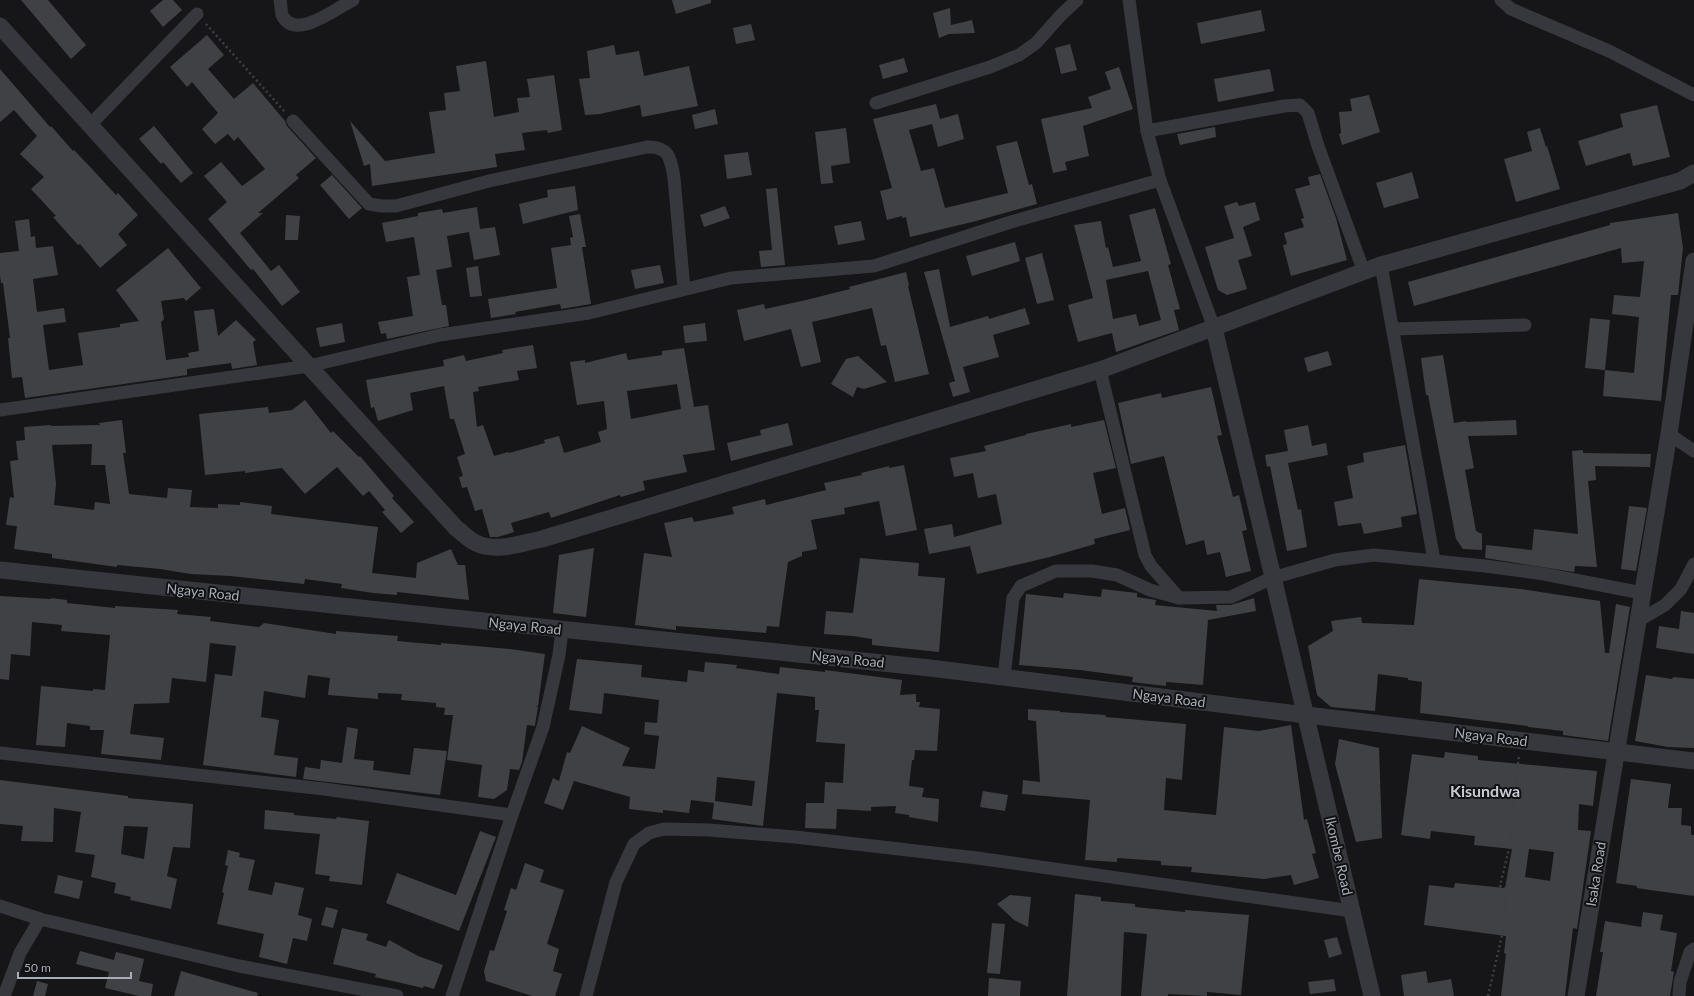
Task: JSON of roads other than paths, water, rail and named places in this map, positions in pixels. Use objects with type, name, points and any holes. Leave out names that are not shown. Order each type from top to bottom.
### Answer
[{"type":"street","points":[[280,0],[282,16],[290,24],[301,26],[319,19],[353,0]]},
{"type":"street","points":[[876,103],[990,67],[1019,55],[1036,43],[1060,15],[1077,0]]},
{"type":"street","points":[[1129,0],[1147,131],[1160,180],[1214,328]]},
{"type":"street","points":[[1501,0],[1511,9],[1609,51],[1694,94]]},
{"type":"street","points":[[90,125],[197,14]]},
{"type":"street","points":[[0,26],[456,528],[476,543],[486,546],[504,547],[542,539],[1100,370],[1381,265],[1680,180],[1694,173]]},
{"type":"street","points":[[1147,131],[1284,106],[1300,105],[1308,113],[1320,152],[1364,272]]},
{"type":"street","points":[[294,121],[369,204],[382,206],[396,206],[489,181],[647,147],[658,146],[665,151],[671,161],[674,178],[684,289]]},
{"type":"street","points":[[0,410],[309,366],[440,335],[589,313],[731,278],[874,266],[1011,222],[1160,180]]},
{"type":"street","name":"Isaka Road","points":[[1576,996],[1669,434],[1694,261]]},
{"type":"street","points":[[1381,265],[1434,560]]},
{"type":"street","points":[[1393,329],[1525,324]]},
{"type":"street","name":"Ikombe Road","points":[[1214,328],[1372,996]]},
{"type":"street","points":[[1100,370],[1145,555],[1151,566],[1179,598]]},
{"type":"street","points":[[1669,434],[1694,451]]},
{"type":"street","points":[[1004,677],[1013,598],[1020,586],[1056,571],[1092,571],[1117,576],[1150,590],[1179,598],[1231,598],[1272,578],[1336,560],[1374,555],[1434,560],[1544,574],[1642,593]]},
{"type":"street","points":[[1638,621],[1665,605],[1681,589],[1694,564]]},
{"type":"street","name":"Ngaya Road","points":[[0,570],[930,668],[1306,715],[1694,761]]},
{"type":"street","points":[[452,996],[543,727],[559,655],[562,630]]},
{"type":"street","points":[[0,753],[324,789],[512,816]]},
{"type":"street","points":[[586,996],[616,882],[634,844],[649,832],[664,829],[709,830],[795,837],[977,858],[1352,911]]},
{"type":"street","points":[[0,906],[40,919],[239,966],[397,996]]},
{"type":"street","points":[[4,996],[20,953],[40,919]]},
{"type":"street","points":[[1679,996],[1680,982],[1690,952],[1694,949]]},
{"type":"district","name":"Kisundwa","points":[[1485,791]]}]
